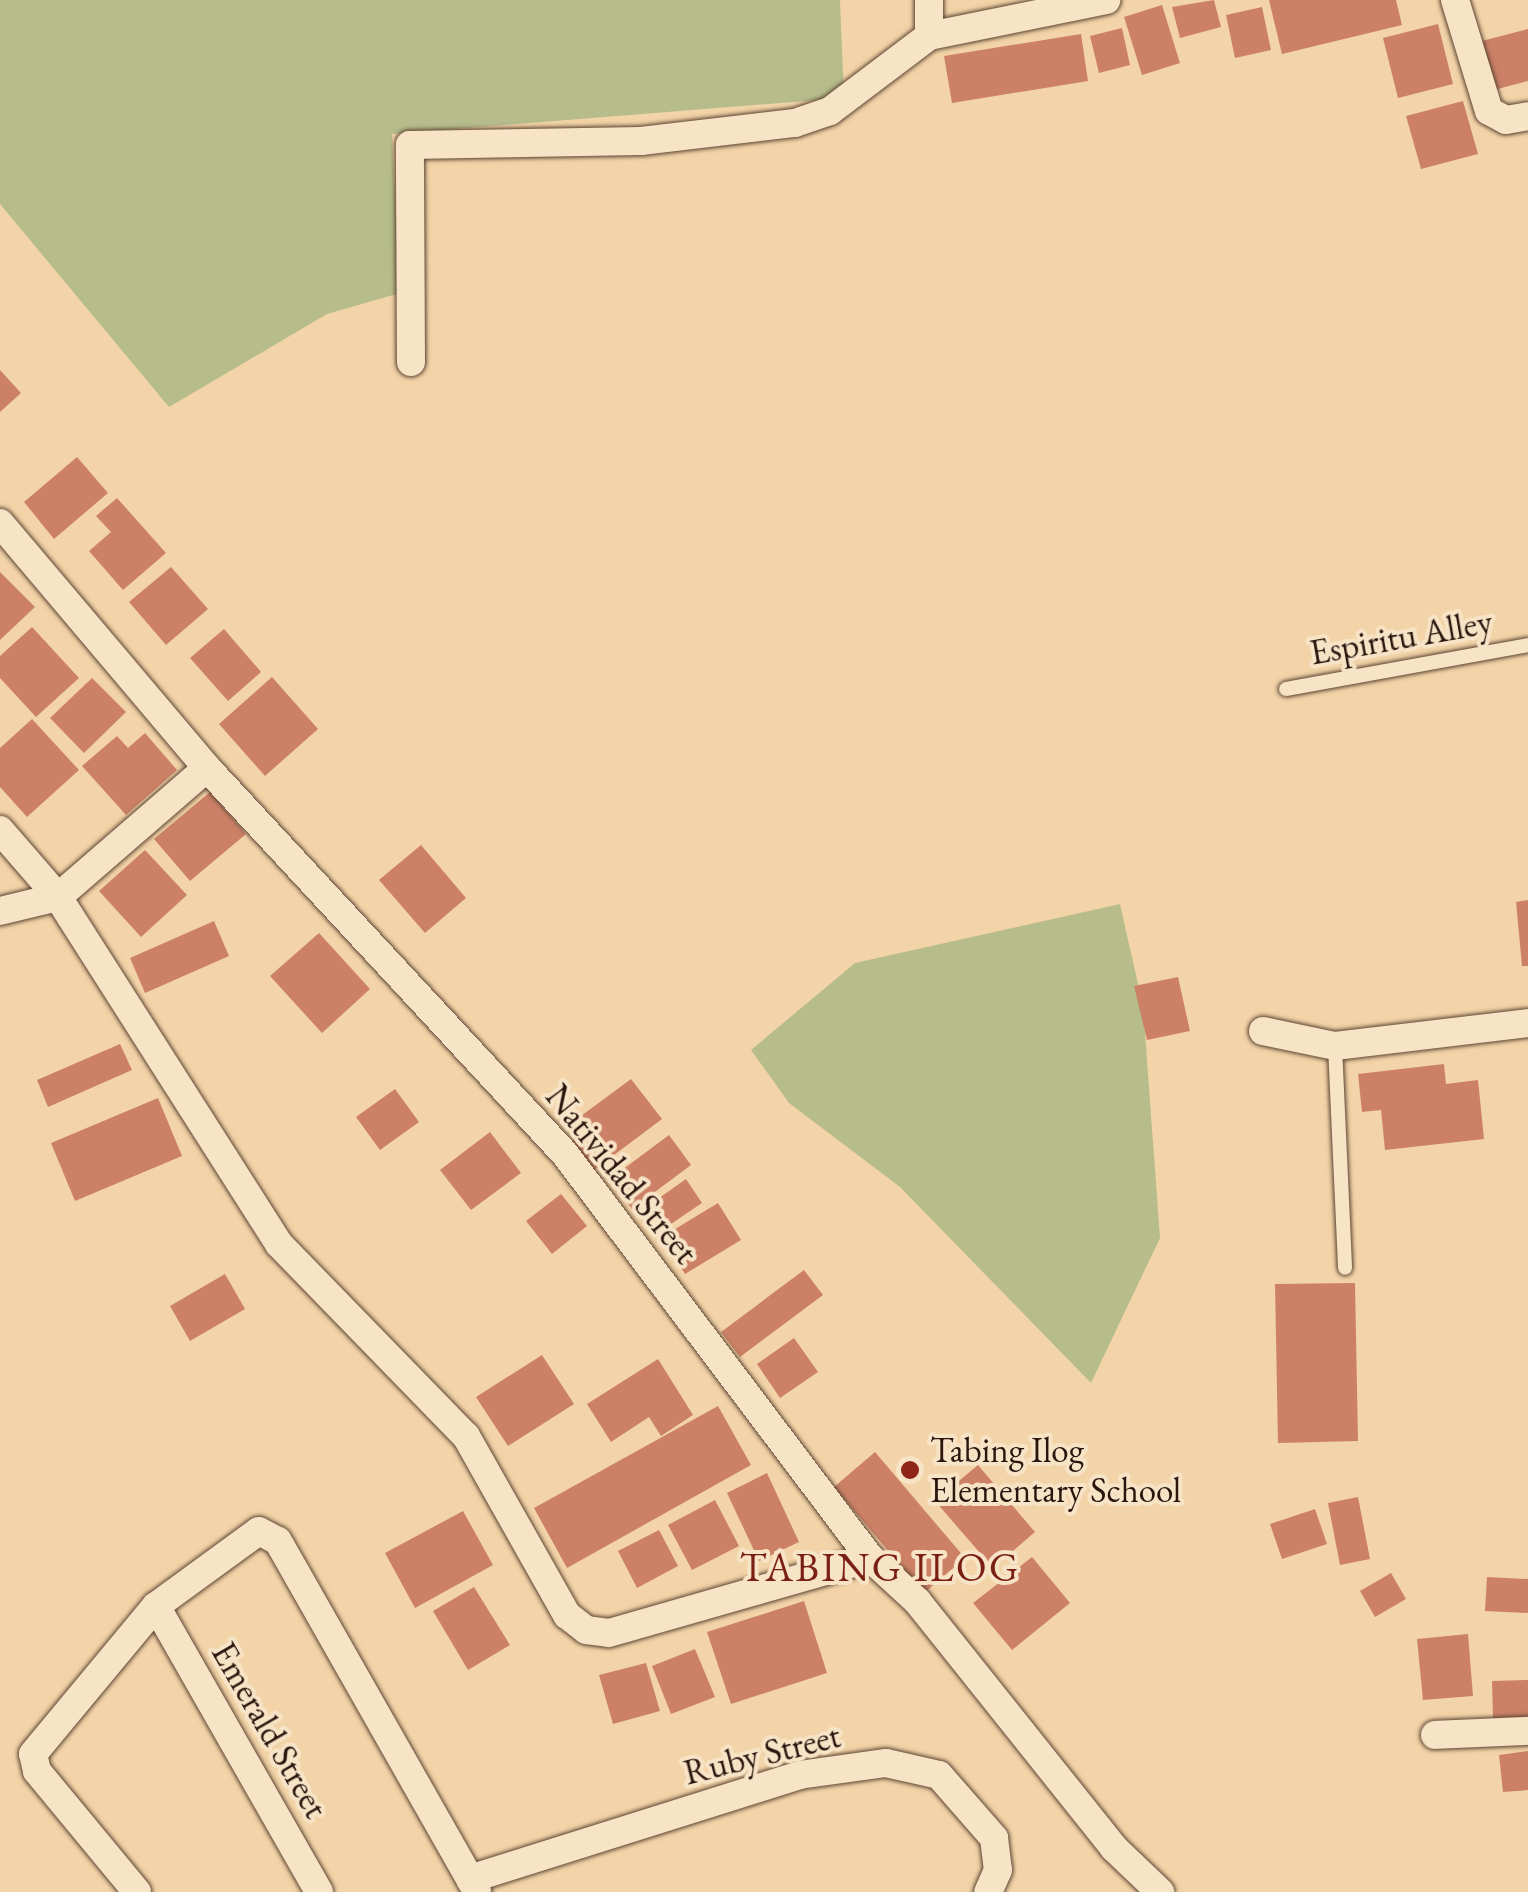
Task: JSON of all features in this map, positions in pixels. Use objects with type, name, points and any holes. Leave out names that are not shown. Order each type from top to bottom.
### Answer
[{"type":"street","points":[[929,0],[929,36]]},
{"type":"street","points":[[411,362],[410,145],[641,141],[795,123],[830,111],[929,36],[1106,0]]},
{"type":"street","points":[[1456,0],[1489,110],[1506,120],[1528,116]]},
{"type":"street","name":"Natividad Street","points":[[0,523],[207,768],[564,1154],[870,1558],[916,1601],[1114,1848],[1160,1892]]},
{"type":"street","points":[[0,911],[58,896],[207,768]]},
{"type":"street","points":[[0,830],[58,896],[279,1244],[466,1436],[576,1622],[609,1633],[870,1558]]},
{"type":"street","points":[[1263,1031],[1335,1046],[1528,1024]]},
{"type":"street","points":[[136,1892],[37,1771],[33,1754],[156,1606],[248,1535],[270,1532],[474,1886]]},
{"type":"street","name":"Emerald Street","points":[[156,1606],[319,1892]]},
{"type":"street","points":[[1435,1735],[1528,1731]]},
{"type":"street","name":"Ruby Street","points":[[474,1886],[798,1775],[886,1764],[939,1775],[994,1838],[998,1870],[988,1892]]},
{"type":"lane","name":"Espiritu Alley","points":[[1286,689],[1528,645]]},
{"type":"lane","points":[[1335,1046],[1345,1268]]},
{"type":"green space","points":[[0,0],[840,0],[844,98],[392,134],[400,293],[327,314],[169,407],[0,204]]},
{"type":"green space","points":[[1120,904],[1143,1006],[1160,1238],[1091,1383],[900,1187],[789,1103],[751,1050],[855,963]]},
{"type":"building","points":[[1214,0],[1221,27],[1180,38],[1172,7]]},
{"type":"building","points":[[1269,0],[1396,0],[1402,25],[1282,54]]},
{"type":"building","points":[[1162,5],[1180,63],[1142,75],[1124,17]]},
{"type":"building","points":[[1262,7],[1271,50],[1235,58],[1226,15]]},
{"type":"building","points":[[1438,24],[1453,84],[1398,98],[1383,38]]},
{"type":"building","points":[[1122,28],[1130,65],[1099,73],[1090,36]]},
{"type":"building","points":[[1528,29],[1528,81],[1490,91],[1478,42]]},
{"type":"building","points":[[1081,34],[1088,81],[952,103],[944,56]]},
{"type":"building","points":[[1463,101],[1478,154],[1421,169],[1406,116]]},
{"type":"building","points":[[0,370],[21,393],[0,412]]},
{"type":"building","points":[[77,457],[108,493],[54,539],[24,502]]},
{"type":"building","points":[[117,498],[166,553],[123,590],[89,551],[111,532],[96,516]]},
{"type":"building","points":[[171,567],[208,609],[166,645],[129,602]]},
{"type":"building","points":[[0,572],[35,607],[0,640]]},
{"type":"building","points":[[32,627],[79,678],[36,717],[0,678],[0,656]]},
{"type":"building","points":[[224,629],[261,672],[228,701],[190,658]]},
{"type":"building","points":[[272,677],[318,729],[265,776],[219,724]]},
{"type":"building","points":[[92,678],[126,712],[84,753],[50,718]]},
{"type":"building","points":[[32,719],[79,770],[27,817],[0,787],[0,748]]},
{"type":"building","points":[[145,733],[177,770],[126,815],[82,766],[117,736],[128,748]]},
{"type":"building","points":[[210,792],[246,834],[190,881],[154,839]]},
{"type":"building","points":[[421,845],[466,898],[425,933],[379,880]]},
{"type":"building","points":[[145,850],[187,895],[141,937],[99,891]]},
{"type":"building","points":[[1528,900],[1528,966],[1522,966],[1516,902]]},
{"type":"building","points":[[214,921],[229,956],[145,993],[130,958]]},
{"type":"building","points":[[319,933],[370,989],[322,1033],[270,976]]},
{"type":"building","points":[[1178,977],[1190,1031],[1147,1040],[1134,986]]},
{"type":"building","points":[[120,1044],[132,1070],[48,1107],[37,1080]]},
{"type":"building","points":[[1444,1064],[1446,1084],[1478,1080],[1484,1139],[1385,1150],[1381,1110],[1362,1112],[1358,1074]]},
{"type":"building","points":[[631,1079],[662,1119],[594,1170],[572,1141],[590,1128],[581,1116]]},
{"type":"building","points":[[395,1089],[419,1122],[380,1150],[356,1117]]},
{"type":"building","points":[[158,1098],[182,1156],[75,1201],[51,1143]]},
{"type":"building","points":[[490,1132],[521,1173],[471,1210],[440,1170]]},
{"type":"building","points":[[669,1135],[691,1165],[632,1209],[610,1179]]},
{"type":"building","points":[[686,1179],[702,1203],[668,1226],[652,1203]]},
{"type":"building","points":[[561,1194],[587,1226],[552,1254],[526,1221]]},
{"type":"building","points":[[718,1203],[741,1240],[685,1274],[662,1237]]},
{"type":"building","points":[[804,1270],[823,1295],[740,1357],[721,1332]]},
{"type":"building","points":[[225,1274],[245,1309],[190,1341],[170,1306]]},
{"type":"building","points":[[1355,1283],[1358,1441],[1278,1443],[1275,1284]]},
{"type":"building","points":[[794,1338],[818,1372],[780,1398],[757,1364]]},
{"type":"building","points":[[542,1355],[574,1404],[508,1446],[476,1397]]},
{"type":"building","points":[[658,1359],[693,1415],[661,1436],[649,1417],[611,1442],[587,1404]]},
{"type":"building","points":[[718,1406],[751,1465],[567,1568],[534,1508]]},
{"type":"building","points":[[875,1452],[965,1558],[924,1593],[834,1487]]},
{"type":"building","points":[[978,1465],[1035,1532],[993,1568],[935,1501]]},
{"type":"building","points":[[767,1473],[799,1542],[759,1561],[727,1493]]},
{"type":"building","points":[[1358,1497],[1370,1559],[1340,1565],[1328,1503]]},
{"type":"building","points":[[715,1500],[739,1546],[692,1570],[668,1525]]},
{"type":"building","points":[[1315,1509],[1327,1544],[1282,1559],[1270,1524]]},
{"type":"building","points":[[463,1511],[493,1565],[415,1608],[385,1553]]},
{"type":"building","points":[[659,1530],[678,1566],[637,1588],[618,1551]]},
{"type":"building","points":[[1032,1557],[1070,1603],[1012,1650],[973,1603]]},
{"type":"building","points":[[1391,1573],[1406,1599],[1375,1617],[1360,1591]]},
{"type":"building","points":[[1487,1577],[1528,1579],[1528,1613],[1485,1611]]},
{"type":"building","points":[[474,1587],[510,1645],[468,1670],[433,1611]]},
{"type":"building","points":[[804,1601],[827,1673],[731,1704],[707,1632]]},
{"type":"building","points":[[1468,1634],[1473,1696],[1423,1700],[1417,1639]]},
{"type":"building","points":[[695,1649],[715,1697],[671,1714],[652,1666]]},
{"type":"building","points":[[646,1663],[660,1711],[613,1724],[599,1675]]},
{"type":"building","points":[[1528,1680],[1528,1717],[1493,1718],[1492,1681]]},
{"type":"building","points":[[1528,1751],[1528,1790],[1503,1792],[1499,1755]]},
{"type":"place","name":"Tabing Ilog Elementary School","points":[[910,1470]]},
{"type":"district","name":"TABING ILOG","points":[[880,1567]]}]
